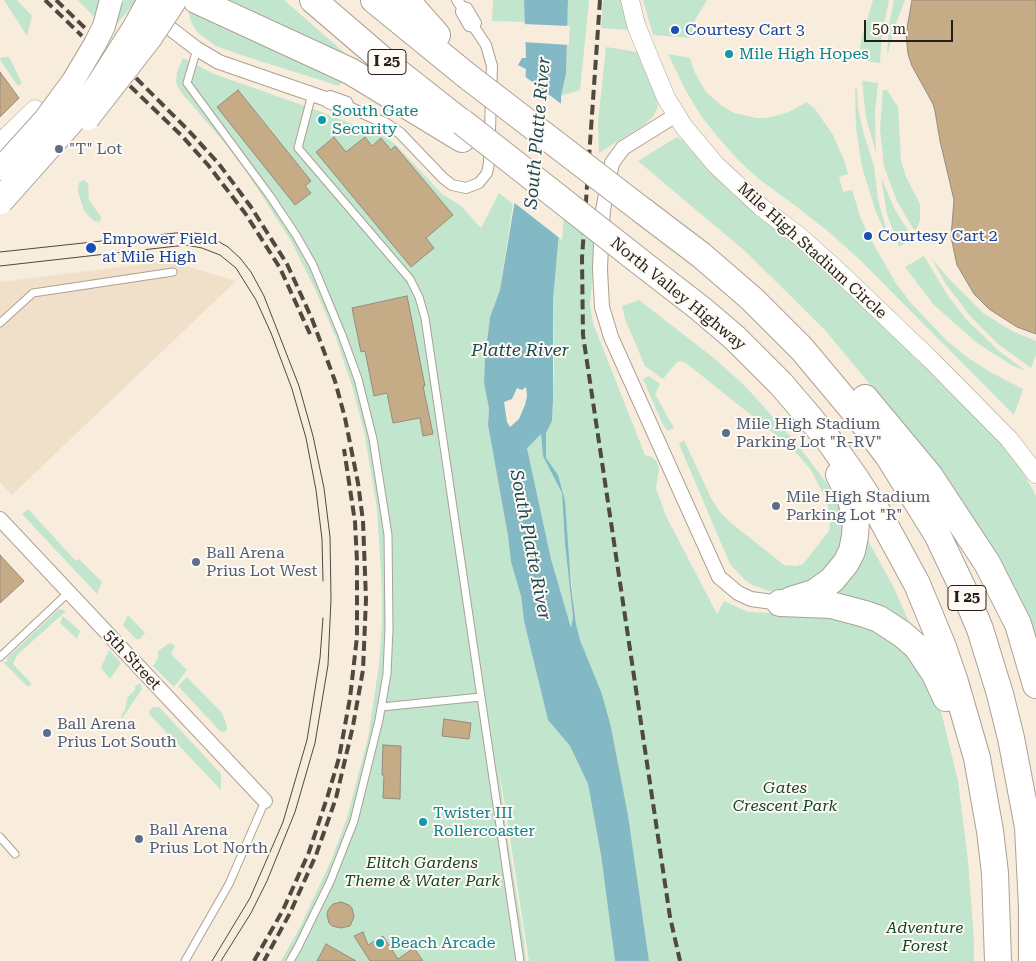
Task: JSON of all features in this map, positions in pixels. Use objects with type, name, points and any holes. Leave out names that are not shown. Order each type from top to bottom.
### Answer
[{"type":"highway","points":[[196,0],[350,71],[462,131]]},
{"type":"highway","name":"I 25","points":[[313,0],[462,131]]},
{"type":"highway","name":"I 25","points":[[374,0],[466,69],[552,142],[701,255],[752,299],[808,355],[889,457],[937,534],[965,593],[994,671],[1012,738],[1028,828],[1031,866],[1032,961]]},
{"type":"highway","points":[[406,0],[466,69]]},
{"type":"highway","points":[[0,202],[80,111],[100,84],[135,29],[164,2]]},
{"type":"highway","name":"North Valley Highway","points":[[462,131],[575,212],[701,309],[752,355],[805,412],[830,442],[856,479],[900,552],[929,610],[955,682],[977,758],[990,831],[997,909],[998,961]]},
{"type":"highway","points":[[752,299],[810,344],[874,407],[928,475],[988,563],[1018,624],[1036,685]]},
{"type":"highway","points":[[752,355],[830,460],[850,496],[856,519],[852,550],[840,572],[824,587],[780,603]]},
{"type":"highway","points":[[780,603],[831,605],[865,614],[902,634],[917,647],[942,688],[961,743],[977,798],[987,843],[997,909]]},
{"type":"main road","points":[[0,169],[45,119],[73,81],[104,26],[111,0]]},
{"type":"street","name":"Mile High Stadium Circle","points":[[630,0],[636,25],[666,98],[676,116],[716,165],[761,207],[800,236],[930,359],[1009,439],[1036,474]]},
{"type":"street","points":[[171,29],[197,49],[219,62],[326,99],[328,103],[344,109],[349,107],[385,123],[400,133],[443,178],[452,185],[466,188],[479,183],[487,173],[489,163],[492,66],[486,45],[474,27],[476,23],[467,8],[459,4]]},
{"type":"street","points":[[0,143],[35,109]]},
{"type":"street","points":[[676,116],[624,148],[612,163],[604,210],[601,243],[602,307],[615,346],[719,576],[738,593],[751,599],[780,603]]},
{"type":"street","name":"5th Street","points":[[0,519],[265,801]]},
{"type":"lane","points":[[197,49],[187,82],[265,188],[296,235],[332,309],[358,379],[373,439],[388,535],[389,628],[386,674],[381,707],[354,821],[330,882],[290,961]]},
{"type":"lane","points":[[312,94],[298,148],[410,279],[419,297],[425,318],[520,961]]},
{"type":"lane","points":[[0,322],[33,293],[173,272]]},
{"type":"lane","points":[[0,657],[69,592]]},
{"type":"lane","points":[[381,707],[481,696]]},
{"type":"lane","points":[[186,961],[229,884],[265,801]]},
{"type":"lane","points":[[0,837],[15,854]]},
{"type":"shaded area","points":[[169,261],[236,281],[12,495],[0,482],[0,282]]},
{"type":"green space","points":[[4,0],[17,0],[32,16],[27,36]]},
{"type":"green space","points":[[78,0],[137,0],[109,33]]},
{"type":"green space","points":[[222,0],[284,0],[355,62]]},
{"type":"green space","points":[[493,0],[524,0],[525,22],[492,21]]},
{"type":"green space","points":[[568,0],[589,0],[589,2],[580,90],[561,96],[566,74]]},
{"type":"green space","points":[[603,0],[622,0],[628,30],[601,28]]},
{"type":"green space","points":[[643,0],[707,0],[696,18],[690,38],[653,35]]},
{"type":"green space","points":[[873,0],[889,0],[882,35],[880,63],[858,60],[862,37]]},
{"type":"green space","points":[[894,0],[905,0],[887,56],[889,25]]},
{"type":"green space","points":[[188,10],[344,79],[339,86],[216,46],[198,33],[191,22]]},
{"type":"green space","points":[[606,47],[638,52],[656,95],[658,107],[653,117],[644,125],[599,153],[598,122]]},
{"type":"green space","points":[[668,54],[690,58],[695,73],[706,92],[722,106],[734,113],[756,118],[767,118],[789,112],[807,102],[815,109],[833,135],[844,160],[848,174],[839,177],[843,192],[852,190],[861,219],[895,282],[910,302],[948,342],[971,360],[1023,389],[1014,415],[861,261],[830,233],[759,179],[739,161],[701,116]]},
{"type":"green space","points":[[9,57],[22,83],[18,86],[0,60],[0,58]]},
{"type":"green space","name":"Elitch Gardens Theme & Water Park","points":[[183,58],[214,74],[319,111],[387,138],[397,146],[442,194],[460,205],[481,228],[499,193],[513,204],[500,290],[490,317],[485,358],[484,383],[489,409],[488,425],[511,562],[521,596],[524,621],[548,720],[570,746],[588,784],[601,855],[615,961],[529,961],[499,767],[505,822],[526,961],[281,961],[298,931],[331,861],[347,818],[368,738],[379,665],[382,624],[377,508],[364,431],[352,386],[336,338],[316,291],[291,241],[248,174],[224,142],[180,91],[176,82],[177,72]]},
{"type":"green space","points":[[862,81],[878,83],[875,112],[876,153],[866,118]]},
{"type":"green space","points":[[855,89],[857,89],[858,108],[863,131],[874,166],[878,200],[890,243],[876,212],[862,167],[856,128]]},
{"type":"green space","points":[[883,90],[887,90],[898,107],[901,160],[906,177],[920,204],[920,220],[917,228],[914,230],[897,201],[884,167],[880,129]]},
{"type":"green space","points":[[677,137],[683,141],[727,189],[812,259],[851,294],[1003,444],[1023,472],[1036,496],[1036,638],[1026,611],[996,556],[878,394],[824,329],[746,252],[638,161]]},
{"type":"green space","points":[[881,177],[895,210],[913,238],[899,247],[887,214]]},
{"type":"green space","points":[[83,180],[88,183],[89,200],[101,217],[100,222],[94,221],[85,212],[82,205],[78,191],[79,183]]},
{"type":"green space","name":"Gates Crescent Park","points":[[562,200],[597,228],[590,304],[593,323],[645,455],[652,457],[657,462],[659,469],[656,488],[666,516],[717,614],[724,601],[748,612],[817,612],[890,634],[933,689],[942,715],[958,781],[968,861],[974,961],[649,961],[628,815],[611,727],[602,694],[580,640],[576,624],[562,495],[573,617],[571,630],[551,559],[527,447],[541,433],[543,456],[546,458],[546,433],[552,421],[554,366],[553,300]]},
{"type":"green space","points":[[924,256],[948,296],[966,319],[999,351],[1026,371],[1013,366],[977,343],[933,304],[905,267]]},
{"type":"green space","points":[[931,258],[983,313],[1012,331],[1036,341],[1036,355],[1031,368],[998,344],[970,316],[946,284]]},
{"type":"green space","points":[[639,300],[715,359],[745,386],[798,445],[827,484],[838,501],[841,510],[843,532],[836,557],[822,574],[796,589],[769,591],[752,585],[730,564],[679,444],[684,440],[719,511],[731,523],[784,565],[796,566],[803,564],[829,531],[830,523],[827,501],[811,470],[791,447],[686,363],[677,362],[663,379],[645,366],[625,319],[622,306]]},
{"type":"green space","points":[[649,376],[660,384],[655,394],[674,428],[668,431],[663,425],[643,379]]},
{"type":"green space","points":[[28,509],[76,561],[79,559],[102,582],[97,594],[22,514]]},
{"type":"green space","points":[[860,526],[893,586],[914,633],[826,591]]},
{"type":"green space","points":[[59,609],[66,611],[17,655],[13,664],[31,683],[31,686],[27,686],[3,662],[7,662],[7,658]]},
{"type":"green space","points":[[128,615],[145,633],[140,639],[136,639],[123,625]]},
{"type":"green space","points":[[63,616],[80,631],[77,639],[60,623]]},
{"type":"green space","points":[[172,643],[175,646],[171,654],[187,670],[174,687],[153,666],[158,658],[158,651]]},
{"type":"green space","points":[[109,650],[121,663],[110,679],[101,668]]},
{"type":"green space","points":[[187,677],[222,713],[227,730],[224,732],[220,731],[178,686]]},
{"type":"green space","points":[[138,684],[141,684],[142,689],[121,720],[127,698]]},
{"type":"green space","points":[[153,707],[159,707],[221,774],[221,790],[149,714]]},
{"type":"water","name":"Platte River","points":[[524,0],[568,0],[566,74],[561,96],[562,200],[553,300],[552,421],[546,433],[546,458],[558,475],[565,501],[571,585],[576,624],[580,640],[602,694],[611,727],[628,815],[649,961],[615,961],[601,855],[588,784],[570,746],[548,720],[524,621],[521,596],[511,562],[488,425],[489,409],[484,383],[485,358],[490,317],[500,290],[519,176],[526,69],[518,65],[522,58],[526,58]],"holes":[[[526,387],[525,405],[519,419],[510,427],[507,422],[504,402],[512,399],[517,388],[522,390]],[[541,434],[543,456],[562,493],[565,544],[573,617],[571,628],[551,559],[527,448]]]},
{"type":"pier","points":[[523,24],[570,26],[569,45],[523,42]]},
{"type":"pier","points":[[523,75],[564,106],[565,200],[562,240],[512,201],[517,175]]},
{"type":"building","points":[[912,0],[1036,0],[1036,334],[1017,327],[989,309],[974,294],[957,265],[951,237],[954,200],[935,111],[912,66],[908,54],[906,34]]},
{"type":"building","points":[[0,72],[19,98],[0,117]]},
{"type":"building","points":[[238,90],[311,181],[305,186],[311,193],[295,205],[217,107]]},
{"type":"building","points":[[334,137],[346,152],[365,137],[372,146],[381,138],[391,150],[395,146],[453,215],[426,238],[434,248],[411,267],[316,152]]},
{"type":"building","points":[[407,296],[433,434],[423,436],[420,418],[393,423],[387,393],[374,396],[365,351],[361,352],[352,308]]},
{"type":"building","points":[[0,555],[24,581],[0,603]]},
{"type":"building","points":[[444,719],[471,723],[469,739],[442,736]]},
{"type":"building","points":[[383,745],[401,746],[400,799],[383,798]]},
{"type":"building","points":[[341,902],[352,908],[354,917],[350,926],[341,928],[332,926],[327,915],[328,910],[333,904]]},
{"type":"building","name":"Beach Arcade","points":[[363,932],[368,945],[383,936],[398,959],[414,948],[423,961],[370,961],[354,936]]},
{"type":"building","points":[[326,944],[356,961],[317,961]]},
{"type":"tram line","points":[[0,252],[185,232],[202,234],[216,240],[228,247],[251,272],[264,296],[299,386],[313,436],[324,488],[330,537],[331,599],[328,665],[315,743],[295,812],[267,881],[251,913],[221,961]]},
{"type":"tram line","points":[[0,266],[186,245],[202,248],[220,255],[236,268],[256,300],[271,333],[292,389],[306,438],[316,490],[322,539],[323,581]]},
{"type":"tram line","points":[[212,961],[250,898],[283,822],[307,740],[320,658],[323,618]]},
{"type":"railway","points":[[45,0],[82,36]]},
{"type":"railway","points":[[56,0],[85,28]]},
{"type":"railway","points":[[600,0],[582,258],[583,335],[670,917],[680,961]]},
{"type":"railway","points":[[136,78],[219,164],[251,207],[287,264],[312,319],[335,381],[345,418],[358,483],[363,521],[366,599],[363,670],[353,726],[336,798],[316,855],[290,913],[264,961]]},
{"type":"railway","points":[[130,86],[182,136],[208,165],[245,213],[280,268],[310,334]]},
{"type":"railway","points":[[254,961],[283,910],[309,852],[339,758],[350,698],[357,637],[357,561],[355,522],[344,449]]},
{"type":"place","name":"Courtesy Cart 3","points":[[675,30]]},
{"type":"place","name":"Mile High Hopes","points":[[729,54]]},
{"type":"place","name":"South Gate Security","points":[[322,120]]},
{"type":"place","name":"\"T\" Lot","points":[[59,149]]},
{"type":"place","name":"Courtesy Cart 2","points":[[868,236]]},
{"type":"place","name":"Empower Field at Mile High","points":[[91,248]]},
{"type":"place","name":"Mile High Stadium Parking Lot \"R-RV\"","points":[[726,433]]},
{"type":"place","name":"Mile High Stadium Parking Lot \"R\"","points":[[776,506]]},
{"type":"place","name":"Ball Arena Prius Lot West","points":[[196,562]]},
{"type":"place","name":"Ball Arena Prius Lot South","points":[[47,733]]},
{"type":"place","name":"Twister III Rollercoaster","points":[[423,822]]},
{"type":"place","name":"Ball Arena Prius Lot North","points":[[139,839]]},
{"type":"place","name":"Beach Arcade","points":[[380,943]]},
{"type":"water label","name":"South Platte River","points":[[538,133]]},
{"type":"water label","name":"South Platte River","points":[[530,545]]},
{"type":"park label","name":"Adventure Forest","points":[[925,937]]}]
